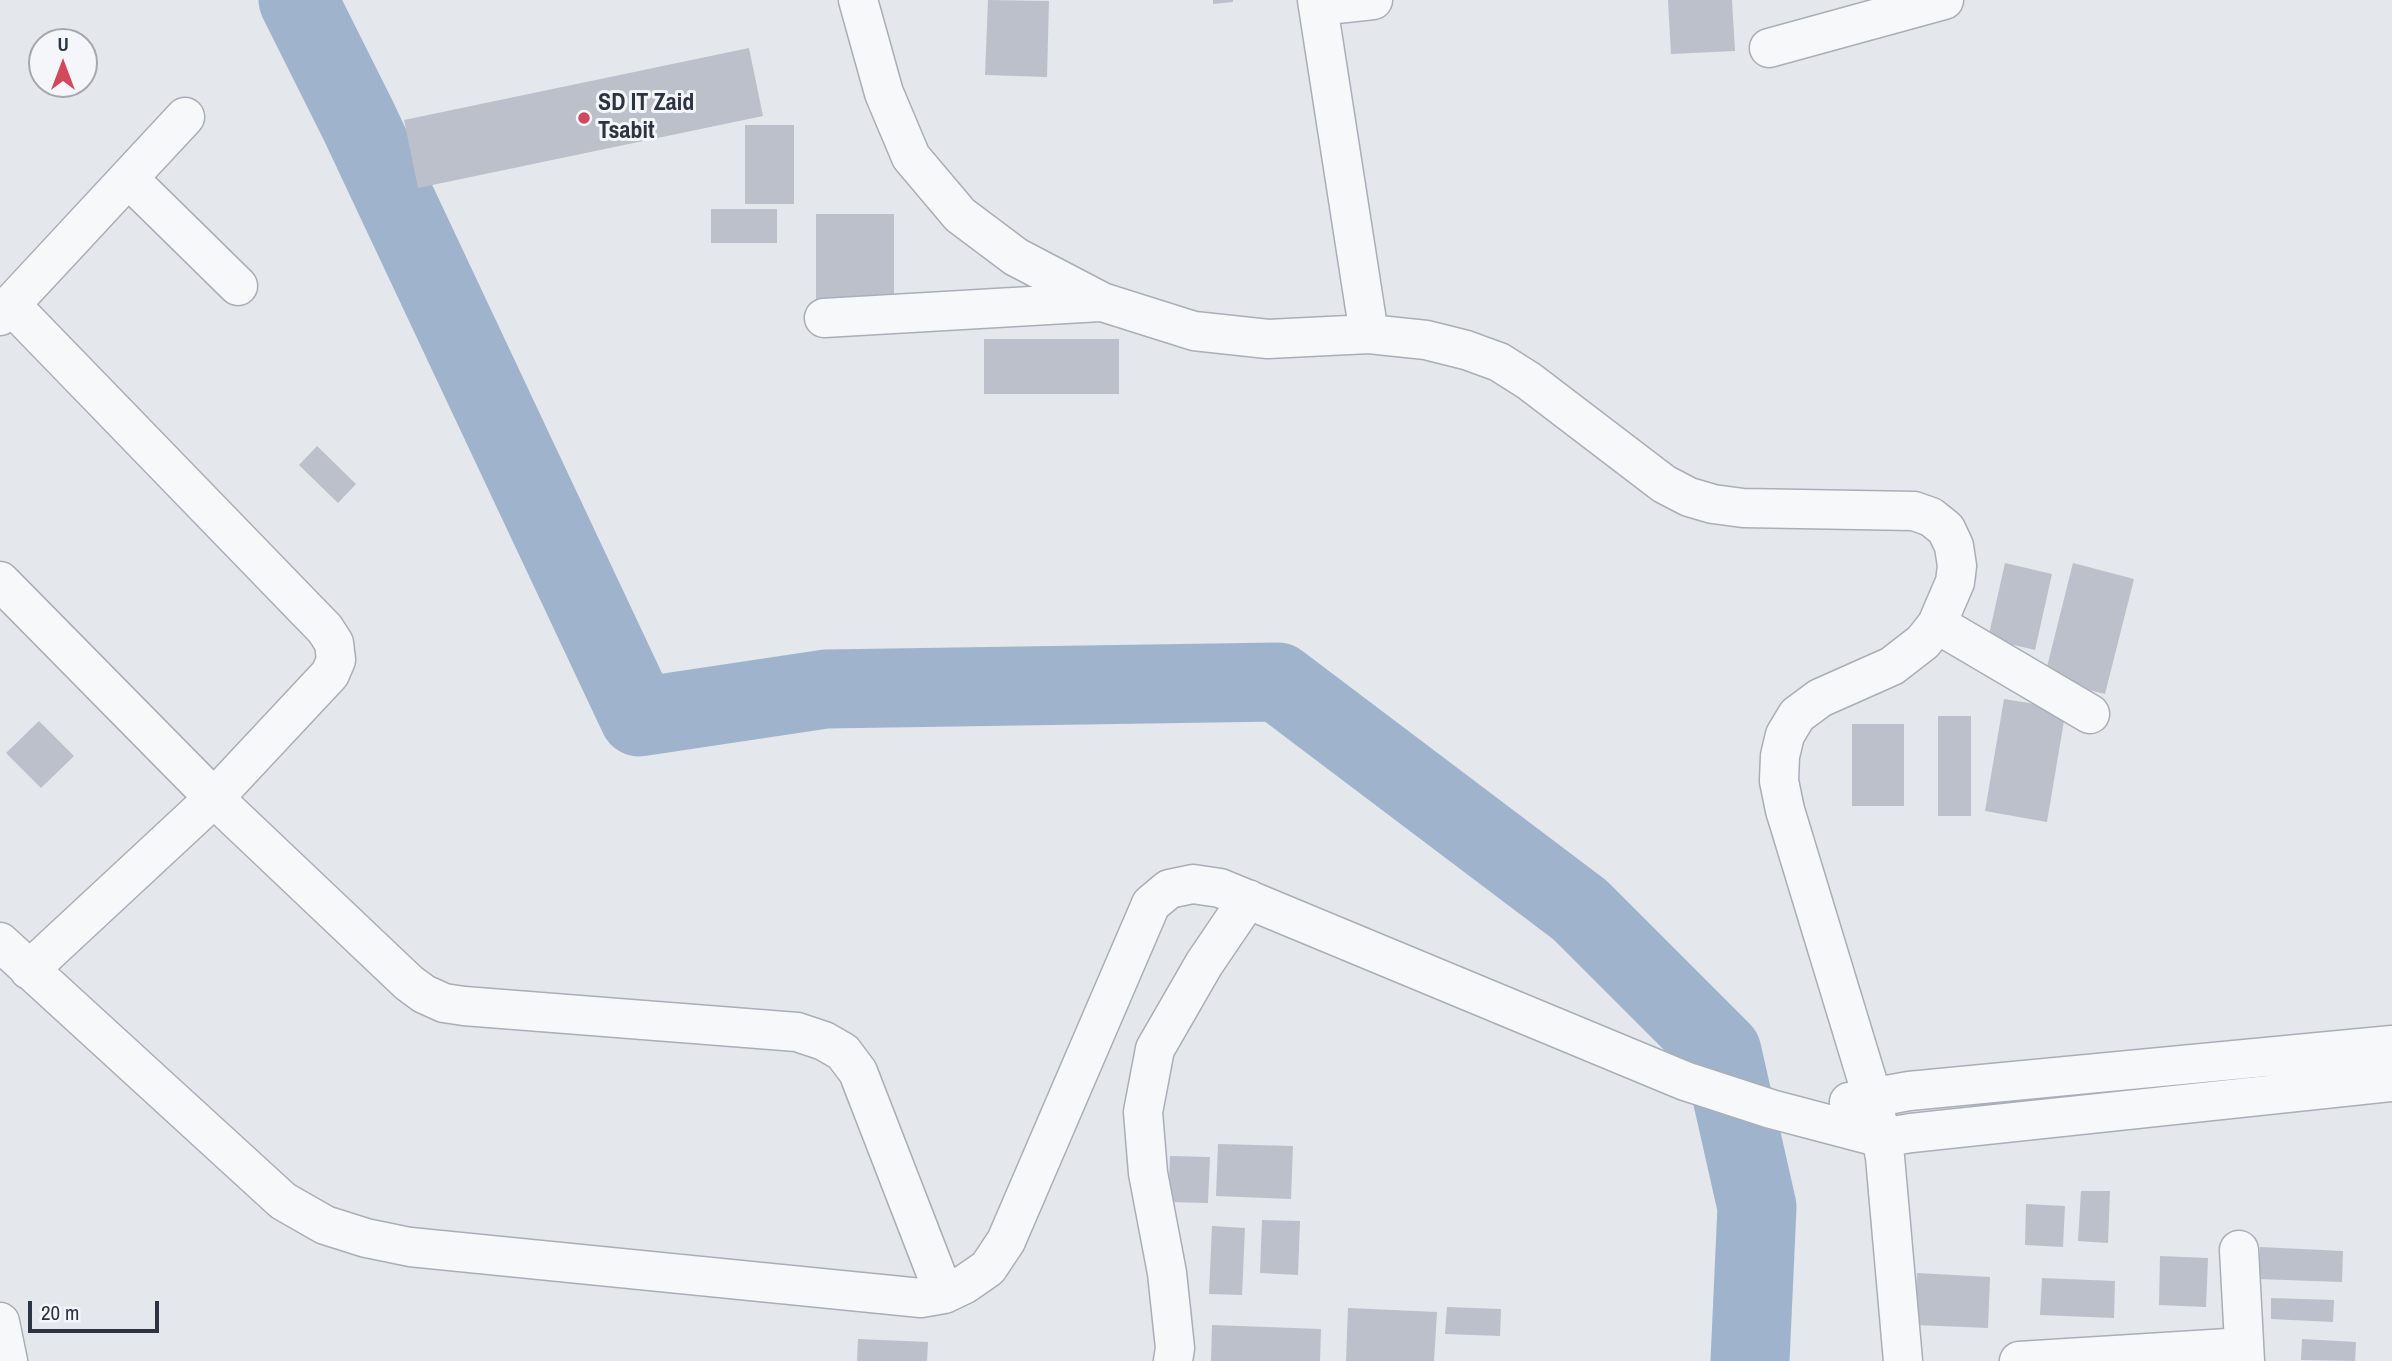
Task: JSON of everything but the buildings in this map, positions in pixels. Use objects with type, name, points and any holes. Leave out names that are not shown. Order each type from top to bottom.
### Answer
[{"type":"street","points":[[858,0],[884,93],[911,157],[960,215],[1016,257],[1102,302],[1194,331],[1268,339],[1369,334],[1426,340],[1466,350],[1499,362],[1529,381],[1664,484],[1689,497],[1743,508],[1914,511],[1931,517],[1946,528],[1954,546],[1955,582],[1937,624],[1923,642],[1892,666],[1820,698],[1797,715],[1785,735],[1780,756],[1779,781],[1785,810],[1872,1096],[1885,1157],[1903,1361]]},
{"type":"street","points":[[1369,334],[1317,3],[1373,0]]},
{"type":"street","points":[[1769,48],[1944,0]]},
{"type":"street","points":[[29,970],[214,798],[330,674],[335,660],[334,643],[325,629],[5,311],[185,117]]},
{"type":"street","points":[[128,178],[238,286]]},
{"type":"street","points":[[824,317],[1102,302]]},
{"type":"street","points":[[0,581],[214,798],[409,983],[424,994],[444,1003],[464,1006],[797,1032],[824,1041],[842,1052],[859,1072],[944,1294]]},
{"type":"street","points":[[1937,624],[2090,713]]},
{"type":"street","points":[[0,942],[283,1201],[325,1225],[366,1238],[410,1247],[921,1298],[944,1294],[988,1268],[1006,1241],[1151,904],[1169,889],[1193,884],[1220,888],[1248,899],[1685,1081],[1881,1139],[2392,1082]]},
{"type":"street","points":[[1174,1361],[1167,1273],[1148,1172],[1143,1112],[1155,1049],[1204,964],[1248,899]]},
{"type":"street","points":[[1783,1112],[1909,1091],[2392,1045]]},
{"type":"street","points":[[2019,1361],[2244,1354],[2239,1250]]},
{"type":"street","points":[[0,1322],[8,1361]]},
{"type":"waterway","points":[[298,0],[358,120],[639,717],[826,689],[1278,682],[1580,910],[1722,1052],[1757,1207],[1750,1361]]},
{"type":"place","name":"SD IT Zaid Tsabit","points":[[584,118]]}]
